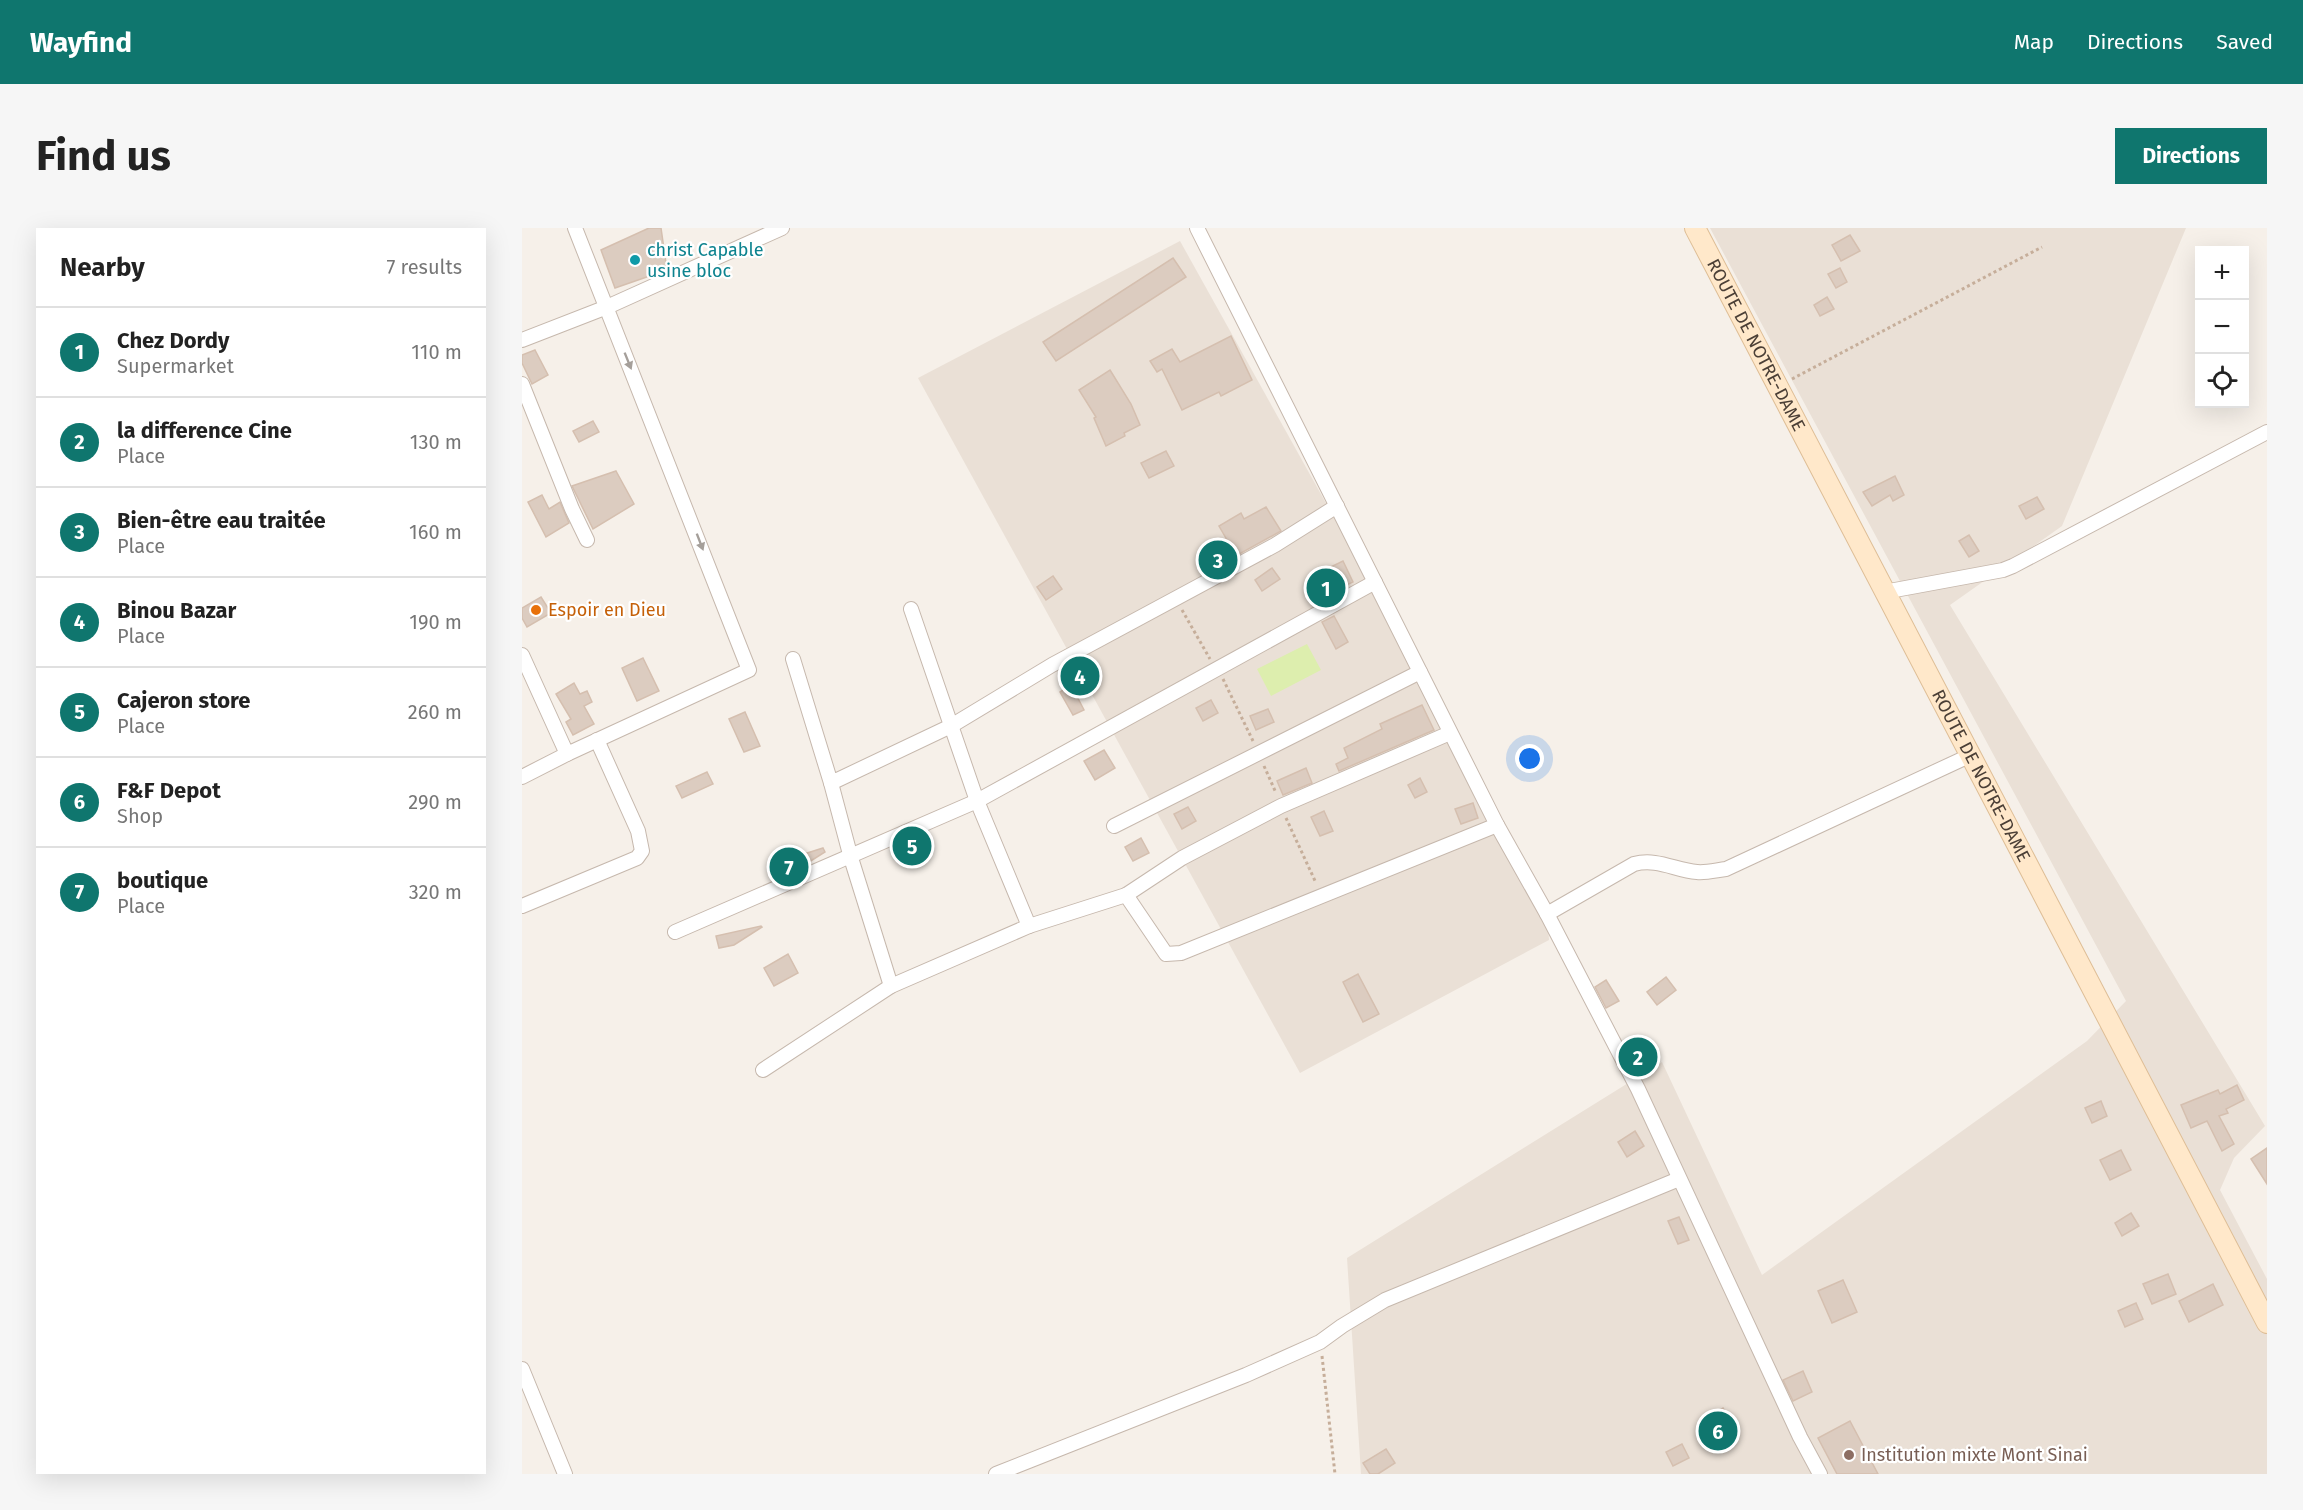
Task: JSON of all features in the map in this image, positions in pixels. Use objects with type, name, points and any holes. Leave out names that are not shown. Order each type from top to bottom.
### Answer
[{"type":"street","points":[[522,777],[749,670],[574,228]]},
{"type":"street","points":[[522,340],[607,307],[782,228]]},
{"type":"street","points":[[1197,228],[1497,825],[1638,1089],[1800,1437],[1820,1474]]},
{"type":"street","name":"ROUTE DE NOTRE-DAME","points":[[1695,228],[2267,1323]]},
{"type":"street","points":[[522,384],[572,509],[588,540]]},
{"type":"street","points":[[1884,592],[2003,570],[2013,566],[2267,432]]},
{"type":"street","points":[[831,783],[951,726],[1053,665],[1275,545],[1337,506]]},
{"type":"street","points":[[675,933],[977,801],[1375,582]]},
{"type":"street","points":[[911,609],[977,801],[1029,926]]},
{"type":"street","points":[[522,655],[567,754]]},
{"type":"street","points":[[793,659],[891,986]]},
{"type":"street","points":[[1114,826],[1420,672]]},
{"type":"street","points":[[763,1070],[891,986],[1029,926],[1126,895],[1182,858],[1281,806],[1450,733]]},
{"type":"street","points":[[522,906],[637,858],[642,851],[638,831],[597,740]]},
{"type":"street","points":[[1547,915],[1634,864],[1645,861],[1699,873],[1726,868],[1969,756]]},
{"type":"street","points":[[1126,895],[1166,954],[1181,953],[1497,825]]},
{"type":"street","points":[[996,1474],[1246,1375],[1320,1342],[1352,1319],[1385,1300],[1679,1179]]},
{"type":"street","points":[[522,1369],[565,1474]]},
{"type":"path","points":[[1778,386],[2042,247]]},
{"type":"path","points":[[1320,1342],[1335,1474]]},
{"type":"shaded area","points":[[1710,228],[2186,228],[2062,526],[1950,605],[2265,1126],[2234,1158],[2220,1190],[2267,1279],[2267,1474],[1361,1474],[1347,1258],[1662,1062],[1762,1275],[2087,1041],[2126,1001]]},
{"type":"shaded area","points":[[1180,241],[1420,672],[1547,914],[1549,940],[1300,1073],[918,378]]},
{"type":"green space","points":[[1307,644],[1321,670],[1271,696],[1257,669]]},
{"type":"building","name":"christ Capable usine bloc","points":[[649,228],[661,228],[667,270],[615,288],[601,250]]},
{"type":"building","points":[[1850,235],[1860,251],[1841,261],[1832,245]]},
{"type":"building","points":[[1173,258],[1186,277],[1056,361],[1043,342]]},
{"type":"building","points":[[1840,268],[1847,282],[1836,288],[1828,274]]},
{"type":"building","points":[[1827,297],[1834,309],[1820,316],[1814,305]]},
{"type":"building","points":[[1231,336],[1252,380],[1221,396],[1219,392],[1182,410],[1162,369],[1157,372],[1150,361],[1172,349],[1180,362]]},
{"type":"building","points":[[535,350],[548,375],[532,384],[522,363],[522,355]]},
{"type":"building","points":[[1110,370],[1131,404],[1140,425],[1106,446],[1094,418],[1096,417],[1079,390]]},
{"type":"building","points":[[593,421],[599,432],[579,442],[573,431]]},
{"type":"building","points":[[1166,451],[1174,466],[1149,478],[1141,463]]},
{"type":"building","points":[[616,471],[634,504],[593,529],[572,486]]},
{"type":"building","points":[[1895,476],[1904,495],[1893,501],[1890,495],[1872,506],[1863,492]]},
{"type":"building","points":[[542,495],[549,509],[560,502],[569,523],[546,537],[528,502]]},
{"type":"building","points":[[2037,497],[2044,509],[2026,519],[2019,506]]},
{"type":"building","points":[[1266,507],[1281,531],[1214,568],[1209,556],[1231,547],[1219,526],[1241,513],[1244,519]]},
{"type":"building","points":[[1969,535],[1979,551],[1969,557],[1959,541]]},
{"type":"building","points":[[1343,561],[1353,582],[1336,590],[1337,592],[1327,598],[1316,574]]},
{"type":"building","points":[[1272,568],[1280,579],[1262,591],[1255,580]]},
{"type":"building","points":[[1053,576],[1062,589],[1046,600],[1037,587]]},
{"type":"building","name":"Espoir en Dieu","points":[[541,597],[551,613],[527,627],[522,618],[522,608]]},
{"type":"building","points":[[1334,616],[1348,642],[1336,649],[1322,622]]},
{"type":"building","points":[[643,658],[659,691],[637,701],[622,668]]},
{"type":"building","points":[[1084,665],[1090,680],[1075,686],[1069,671]]},
{"type":"building","points":[[574,683],[580,694],[587,691],[592,702],[584,706],[594,724],[573,735],[566,722],[571,719],[556,694]]},
{"type":"building","points":[[1071,685],[1084,710],[1073,715],[1060,692]]},
{"type":"building","points":[[1211,700],[1218,713],[1203,721],[1196,708]]},
{"type":"building","points":[[1422,705],[1434,730],[1339,771],[1336,764],[1348,758],[1344,748],[1382,729],[1380,724]]},
{"type":"building","points":[[1268,709],[1274,722],[1256,730],[1250,716]]},
{"type":"building","points":[[745,712],[760,746],[744,752],[729,719]]},
{"type":"building","points":[[1104,750],[1115,768],[1095,780],[1084,761]]},
{"type":"building","points":[[1306,768],[1312,783],[1283,795],[1277,781]]},
{"type":"building","points":[[707,772],[713,784],[682,798],[676,786]]},
{"type":"building","points":[[1420,778],[1427,792],[1415,798],[1408,785]]},
{"type":"building","points":[[1473,803],[1478,818],[1461,824],[1455,809]]},
{"type":"building","points":[[1188,807],[1196,821],[1182,829],[1174,814]]},
{"type":"building","points":[[1324,811],[1333,831],[1320,836],[1311,817]]},
{"type":"building","points":[[1141,838],[1149,853],[1133,861],[1125,847]]},
{"type":"building","points":[[823,848],[825,852],[798,869],[783,875],[779,862]]},
{"type":"building","points":[[761,926],[734,945],[719,948],[716,936]]},
{"type":"building","points":[[788,954],[798,973],[774,986],[764,968]]},
{"type":"building","points":[[1358,974],[1379,1014],[1363,1022],[1343,982]]},
{"type":"building","points":[[1666,977],[1676,990],[1657,1005],[1647,992]]},
{"type":"building","points":[[1606,980],[1619,1001],[1606,1008],[1595,987]]},
{"type":"building","points":[[1639,1044],[1652,1061],[1637,1068],[1628,1050]]},
{"type":"building","points":[[2237,1085],[2244,1100],[2226,1109],[2228,1113],[2219,1116],[2234,1144],[2222,1151],[2207,1121],[2191,1128],[2181,1105],[2218,1090],[2220,1094]]},
{"type":"building","points":[[2101,1101],[2107,1116],[2092,1123],[2085,1108]]},
{"type":"building","points":[[1635,1131],[1644,1146],[1627,1157],[1618,1142]]},
{"type":"building","points":[[2267,1148],[2267,1184],[2251,1159]]},
{"type":"building","points":[[2121,1150],[2131,1170],[2110,1180],[2100,1160]]},
{"type":"building","points":[[2131,1213],[2139,1226],[2122,1236],[2115,1223]]},
{"type":"building","points":[[1679,1217],[1689,1240],[1678,1244],[1668,1221]]},
{"type":"building","points":[[2168,1274],[2176,1294],[2152,1304],[2143,1284]]},
{"type":"building","points":[[1843,1280],[1857,1312],[1832,1323],[1818,1291]]},
{"type":"building","points":[[2213,1284],[2223,1305],[2189,1322],[2179,1301]]},
{"type":"building","points":[[2136,1303],[2143,1319],[2125,1327],[2118,1311]]},
{"type":"building","points":[[1803,1371],[1812,1392],[1793,1401],[1783,1380]]},
{"type":"building","points":[[1723,1408],[1732,1423],[1716,1433],[1707,1418]]},
{"type":"building","points":[[1850,1421],[1878,1474],[1837,1474],[1818,1438]]},
{"type":"building","points":[[1682,1444],[1689,1458],[1673,1466],[1666,1452]]},
{"type":"building","points":[[1386,1449],[1395,1463],[1378,1474],[1370,1474],[1363,1463]]},
{"type":"place","name":"christ Capable usine bloc","points":[[635,260]]},
{"type":"place","name":"Bien-être eau traitée","points":[[1218,560]]},
{"type":"place","name":"Chez Dordy","points":[[1326,588]]},
{"type":"place","name":"Espoir en Dieu","points":[[536,610]]},
{"type":"place","name":"Binou Bazar","points":[[1080,676]]},
{"type":"place","name":"Cajeron store","points":[[912,846]]},
{"type":"place","name":"boutique","points":[[789,867]]},
{"type":"place","name":"la difference Cine","points":[[1638,1057]]},
{"type":"place","name":"F&F Depot","points":[[1718,1431]]},
{"type":"place","name":"Institution mixte Mont Sinai","points":[[1849,1455]]}]
